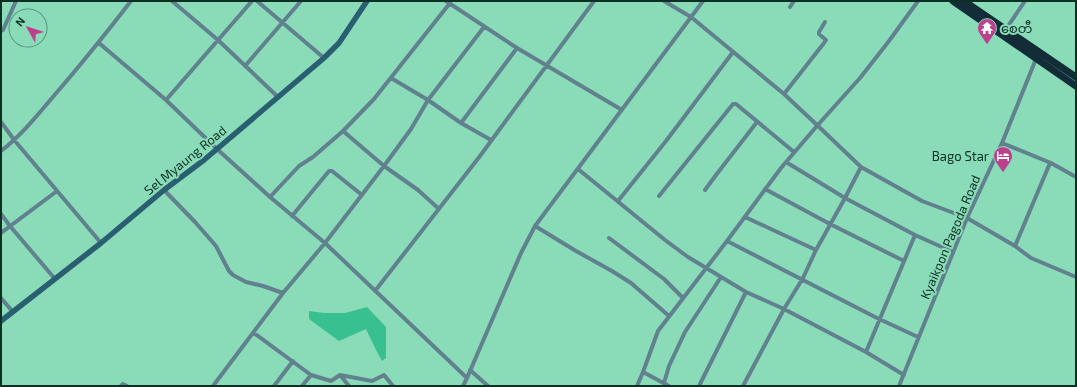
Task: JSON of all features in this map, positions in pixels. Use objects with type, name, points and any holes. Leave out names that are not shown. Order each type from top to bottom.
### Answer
[{"type":"highway","points":[[953,1],[1076,86]]},
{"type":"highway","points":[[964,1],[1076,77]]},
{"type":"main road","name":"Sel Myaung Road","points":[[1,321],[101,243],[164,190],[217,149],[324,58],[339,43],[367,1]]},
{"type":"street","points":[[1,31],[3,30],[16,1]]},
{"type":"street","points":[[1,151],[15,141],[46,106],[99,43],[131,1]]},
{"type":"street","points":[[172,1],[218,40],[278,97]]},
{"type":"street","points":[[166,100],[252,1]]},
{"type":"street","points":[[257,1],[282,24],[324,58]]},
{"type":"street","points":[[245,66],[301,1]]},
{"type":"street","points":[[375,291],[480,156],[594,1]]},
{"type":"street","points":[[664,1],[691,17],[784,94],[860,167],[922,201],[967,218],[1015,246],[1031,258],[1076,277]]},
{"type":"street","points":[[463,386],[521,253],[535,226],[703,1]]},
{"type":"street","points":[[790,7],[794,1]]},
{"type":"street","points":[[637,386],[658,331],[786,162],[860,78],[918,1]]},
{"type":"street","points":[[1006,29],[1025,1]]},
{"type":"street","points":[[270,198],[299,166],[343,131],[374,99],[448,2],[517,48],[622,110]]},
{"type":"street","points":[[784,94],[824,44],[826,40],[818,32],[825,22]]},
{"type":"street","points":[[213,386],[283,293],[384,166],[411,129],[428,100],[484,27]]},
{"type":"street","points":[[99,43],[166,100],[270,198],[324,243],[467,378]]},
{"type":"street","points":[[461,123],[517,48]]},
{"type":"street","points":[[618,201],[666,141],[733,52]]},
{"type":"street","name":"Kyaikpon Pagoda Road","points":[[899,386],[967,218],[1002,143],[1036,59],[1042,54]]},
{"type":"street","points":[[391,78],[428,100],[461,123],[491,140]]},
{"type":"street","points":[[659,196],[733,104],[736,104],[794,152]]},
{"type":"street","points":[[1,122],[15,141],[101,243]]},
{"type":"street","points":[[705,190],[757,122]]},
{"type":"street","points":[[343,131],[384,166],[418,190],[439,209]]},
{"type":"street","points":[[1002,143],[1050,163],[1076,177]]},
{"type":"street","points":[[786,162],[846,198],[915,235],[953,252]]},
{"type":"street","points":[[1015,246],[1050,163]]},
{"type":"street","points":[[743,386],[784,309],[802,280],[830,224],[846,198],[860,167]]},
{"type":"street","points":[[578,169],[682,253],[746,292],[784,309],[866,352],[904,375]]},
{"type":"street","points":[[292,216],[329,171],[332,171],[362,194]]},
{"type":"street","points":[[765,189],[904,261]]},
{"type":"street","points":[[164,190],[216,246],[229,271],[233,275],[246,282],[283,293]]},
{"type":"street","points":[[1,233],[57,191]]},
{"type":"street","points":[[1,214],[55,279]]},
{"type":"street","points":[[745,217],[816,250]]},
{"type":"street","points":[[535,226],[631,283],[669,316]]},
{"type":"street","points":[[866,352],[915,235]]},
{"type":"street","points":[[609,238],[664,278],[683,298]]},
{"type":"street","points":[[727,241],[918,337]]},
{"type":"street","points":[[664,383],[668,366],[685,332],[721,277]]},
{"type":"street","points":[[699,386],[746,292]]},
{"type":"street","points":[[1,298],[13,312]]},
{"type":"street","points":[[254,332],[312,375],[331,381],[340,375],[372,381],[384,375],[393,386]]},
{"type":"street","points":[[274,386],[292,361]]},
{"type":"street","points":[[470,370],[488,386]]},
{"type":"street","points":[[643,372],[669,386]]},
{"type":"street","points":[[302,386],[312,375]]},
{"type":"street","points":[[340,375],[349,386]]},
{"type":"street","points":[[121,386],[123,384],[127,386]]},
{"type":"shaded area","points":[[367,307],[386,327],[386,358],[382,361],[366,329],[339,341],[309,319],[309,311],[345,313]]},
{"type":"place","name":"စေတီ","points":[[987,45]]},
{"type":"place","name":"Bago Star","points":[[1003,173]]}]
